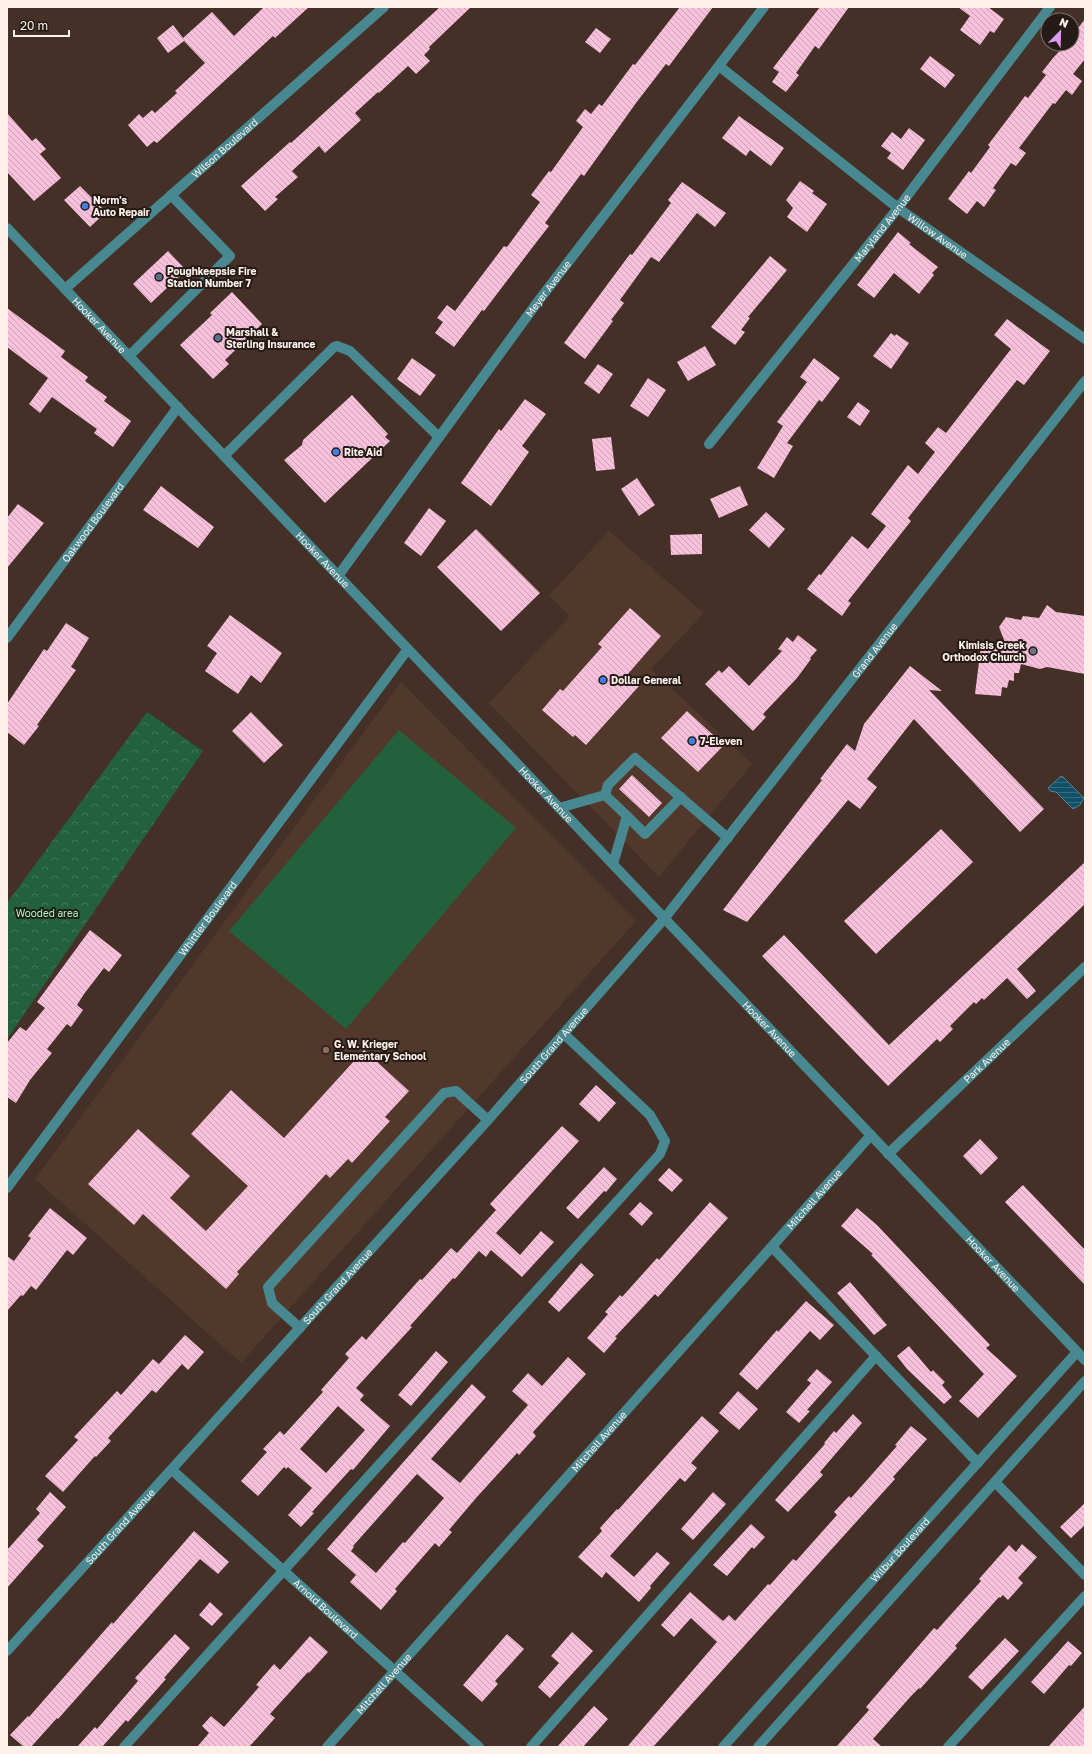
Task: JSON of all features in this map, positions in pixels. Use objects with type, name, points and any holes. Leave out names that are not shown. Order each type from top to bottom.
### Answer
[{"type":"street","name":"Wilson Boulevard","points":[[65,289],[384,7]]},
{"type":"street","name":"Meyer Avenue","points":[[338,576],[539,300],[764,7]]},
{"type":"street","name":"Maryland Avenue","points":[[709,444],[898,208],[1050,7]]},
{"type":"street","name":"Willow Avenue","points":[[719,66],[898,208],[1085,339]]},
{"type":"street","points":[[129,356],[230,256],[171,195]]},
{"type":"street","name":"Hooker Avenue","points":[[7,228],[1085,1360]]},
{"type":"street","points":[[224,456],[334,347],[337,346],[350,351],[439,437]]},
{"type":"street","name":"Grand Avenue","points":[[664,919],[1085,381]]},
{"type":"street","name":"Oakwood Boulevard","points":[[7,638],[178,407]]},
{"type":"street","name":"Whittier Boulevard","points":[[7,1188],[408,649]]},
{"type":"street","points":[[605,795],[608,785],[635,758],[728,838]]},
{"type":"street","points":[[605,795],[645,834],[681,797]]},
{"type":"street","points":[[559,808],[605,795]]},
{"type":"street","points":[[612,864],[627,816]]},
{"type":"street","name":"South Grand Avenue","points":[[7,1651],[488,1120],[664,919]]},
{"type":"street","name":"Park Avenue","points":[[888,1154],[1085,967]]},
{"type":"street","points":[[124,1747],[660,1154],[665,1141],[650,1115],[564,1034]]},
{"type":"street","points":[[300,1328],[272,1303],[268,1287],[444,1093],[456,1091],[488,1120]]},
{"type":"street","name":"Mitchell Avenue","points":[[327,1747],[871,1135]]},
{"type":"street","points":[[772,1247],[978,1462]]},
{"type":"street","name":"Wilbur Boulevard","points":[[723,1747],[1077,1352]]},
{"type":"street","points":[[531,1747],[876,1356]]},
{"type":"street","points":[[758,1747],[1085,1381]]},
{"type":"street","name":"Arnold Boulevard","points":[[172,1470],[394,1672],[479,1747]]},
{"type":"street","points":[[995,1482],[1085,1575]]},
{"type":"street","points":[[948,1747],[1085,1596]]},
{"type":"shaded area","points":[[609,531],[704,613],[651,669],[752,764],[659,877],[489,703],[570,616],[549,595]]},
{"type":"shaded area","name":"G. W. Krieger Elementary School","points":[[401,682],[636,921],[241,1363],[35,1179]]},
{"type":"green space","name":"Wooded area","points":[[147,712],[203,751],[8,1038],[7,903]]},
{"type":"green space","points":[[399,730],[516,828],[346,1029],[229,931]]},
{"type":"water","points":[[1062,776],[1084,798],[1080,805],[1073,809],[1056,792],[1050,791],[1048,788]]},
{"type":"building","points":[[264,7],[309,7],[275,38],[273,36],[157,143],[154,141],[147,147],[128,125],[139,114],[143,118],[152,110],[155,113],[177,93],[175,91],[205,63],[184,41],[168,53],[157,38],[173,25],[183,38],[212,12],[234,36]]},
{"type":"building","points":[[440,7],[471,7],[429,47],[430,49],[424,55],[430,61],[416,74],[408,66],[379,93],[378,92],[355,113],[361,120],[325,153],[319,146],[292,171],[298,177],[275,197],[278,199],[265,211],[241,186],[290,142],[291,143]]},
{"type":"building","points":[[680,7],[713,7],[669,66],[666,64],[636,103],[584,176],[581,174],[545,223],[549,226],[484,311],[482,310],[454,347],[435,333],[443,322],[437,318],[447,305],[455,311],[504,246],[507,247],[540,202],[531,195],[549,171],[551,172],[583,127],[576,121],[585,109],[591,114],[599,104],[602,106],[633,64],[635,65]]},
{"type":"building","points":[[820,7],[849,7],[819,49],[815,46],[796,73],[799,75],[786,92],[772,82],[779,72],[773,68]]},
{"type":"building","points":[[958,7],[988,7],[1004,19],[994,33],[990,31],[980,45],[960,30],[970,16]]},
{"type":"building","points":[[1085,19],[1085,59],[1073,74],[1082,81],[1072,95],[1066,90],[1055,104],[1053,103],[1019,148],[1026,153],[1016,166],[1011,163],[993,188],[996,190],[984,207],[977,201],[967,214],[948,199],[969,171],[971,173],[990,147],[988,145],[1025,96],[1028,98],[1046,75],[1042,72],[1053,58],[1059,52],[1080,52],[1080,26]]},
{"type":"building","points":[[596,28],[611,39],[600,53],[585,42]]},
{"type":"building","points":[[930,56],[955,75],[945,88],[920,69]]},
{"type":"building","points":[[7,113],[32,141],[36,138],[46,149],[40,154],[61,178],[34,201],[7,172]]},
{"type":"building","points":[[739,116],[784,148],[771,166],[750,150],[746,156],[722,138]]},
{"type":"building","points":[[909,128],[925,140],[903,170],[887,158],[891,153],[881,146],[892,132],[901,139]]},
{"type":"building","points":[[800,181],[814,191],[812,193],[827,204],[807,232],[787,217],[793,208],[786,200]]},
{"type":"building","points":[[682,182],[726,213],[715,227],[697,213],[659,262],[651,257],[620,300],[624,303],[611,320],[613,321],[585,359],[564,343],[630,254],[632,255],[671,203],[668,200]]},
{"type":"building","name":"Norm's Auto Repair","points":[[80,186],[106,212],[90,227],[64,200]]},
{"type":"building","points":[[898,232],[911,243],[909,244],[938,267],[932,273],[934,275],[919,294],[894,273],[874,298],[857,285]]},
{"type":"building","name":"Poughkeepsie Fire Station Number 7","points":[[168,251],[186,270],[151,303],[133,284]]},
{"type":"building","points":[[770,256],[787,270],[748,317],[750,318],[741,330],[745,332],[735,345],[711,327]]},
{"type":"building","name":"Marshall & Sterling Insurance","points":[[232,292],[262,324],[225,360],[229,364],[213,379],[180,345],[212,315],[210,313]]},
{"type":"building","points":[[7,308],[65,351],[61,357],[88,377],[85,381],[107,397],[104,401],[131,421],[113,447],[94,433],[97,429],[52,397],[40,413],[29,404],[48,378],[7,347]]},
{"type":"building","points":[[1007,319],[1050,351],[1024,385],[1017,380],[908,518],[911,521],[848,601],[851,603],[842,616],[807,589],[819,574],[821,575],[852,536],[868,549],[886,526],[871,514],[908,465],[918,474],[935,452],[925,443],[938,427],[946,433],[1011,349],[994,335]]},
{"type":"building","points":[[891,333],[895,336],[896,334],[909,343],[891,369],[873,356]]},
{"type":"building","points":[[705,346],[716,365],[688,381],[677,362]]},
{"type":"building","points":[[412,358],[436,375],[420,396],[397,379]]},
{"type":"building","points":[[814,358],[840,378],[822,402],[819,400],[787,443],[793,446],[774,478],[757,468],[783,426],[777,422],[807,382],[800,377]]},
{"type":"building","points":[[598,364],[613,374],[599,394],[584,383]]},
{"type":"building","points":[[648,378],[666,390],[648,417],[630,406]]},
{"type":"building","name":"Rite Aid","points":[[352,395],[388,434],[385,437],[390,441],[325,503],[284,460],[302,445],[303,440]]},
{"type":"building","points":[[525,399],[546,414],[522,446],[529,452],[491,506],[461,483],[499,429],[501,431]]},
{"type":"building","points":[[858,402],[870,411],[860,426],[847,417]]},
{"type":"building","points":[[611,437],[615,469],[596,471],[592,439]]},
{"type":"building","points":[[637,478],[655,505],[639,516],[621,489]]},
{"type":"building","points":[[161,486],[214,527],[198,548],[143,510]]},
{"type":"building","points":[[740,486],[748,505],[719,518],[710,499]]},
{"type":"building","points":[[18,504],[44,523],[7,568],[7,518]]},
{"type":"building","points":[[429,508],[446,521],[421,556],[404,543]]},
{"type":"building","points":[[766,512],[785,529],[769,548],[749,530]]},
{"type":"building","points":[[476,529],[540,593],[501,631],[437,567]]},
{"type":"building","points":[[702,534],[702,554],[671,555],[670,535]]},
{"type":"building","name":"Kimisis Greek Orthodox Church","points":[[1047,605],[1056,612],[1085,616],[1085,674],[1047,667],[1040,669],[1021,664],[1019,673],[1014,673],[1014,681],[1009,680],[1007,688],[1002,687],[1001,696],[975,694],[981,646],[990,647],[991,643],[1006,645],[999,627],[1006,617],[1021,620],[1023,616],[1039,618]]},
{"type":"building","name":"Dollar General","points":[[630,608],[661,636],[627,675],[639,686],[586,745],[575,735],[573,737],[542,710],[560,689],[563,691],[602,647],[598,644]]},
{"type":"building","points":[[230,615],[282,653],[261,683],[251,675],[238,694],[205,671],[217,653],[207,646]]},
{"type":"building","points":[[66,623],[89,638],[71,667],[76,670],[37,725],[39,726],[24,745],[7,732],[7,704],[44,649],[47,651]]},
{"type":"building","points":[[798,635],[817,650],[797,678],[763,714],[766,717],[753,731],[705,684],[719,670],[722,673],[729,666],[749,686],[782,651],[778,649],[787,637],[793,642]]},
{"type":"building","points":[[910,666],[942,691],[929,690],[1044,809],[1020,832],[914,719],[867,779],[877,787],[860,809],[848,800],[747,922],[723,910],[822,780],[820,779],[847,744],[855,751],[864,724]]},
{"type":"building","name":"7-Eleven","points":[[687,711],[724,745],[698,772],[661,738]]},
{"type":"building","points":[[251,712],[283,745],[264,763],[232,731]]},
{"type":"building","points":[[632,775],[662,803],[649,817],[619,789]]},
{"type":"building","points":[[941,829],[973,862],[876,954],[844,921]]},
{"type":"building","points":[[1085,862],[1085,904],[1017,969],[1036,991],[1027,999],[1007,978],[984,1000],[982,998],[976,1004],[974,1002],[950,1026],[953,1029],[940,1042],[937,1039],[888,1086],[762,956],[784,935],[889,1045]]},
{"type":"building","points":[[90,930],[122,955],[109,972],[104,968],[84,994],[77,1005],[83,1010],[71,1027],[67,1024],[47,1049],[52,1053],[30,1080],[16,1103],[7,1097],[7,1043],[20,1027],[26,1031],[45,1008],[37,1002]]},
{"type":"building","points":[[364,1050],[409,1091],[385,1117],[390,1121],[352,1163],[348,1159],[330,1178],[326,1174],[237,1272],[239,1274],[226,1289],[143,1214],[134,1225],[88,1184],[138,1129],[190,1176],[170,1198],[206,1231],[248,1186],[191,1134],[231,1090],[284,1138]]},
{"type":"building","points":[[596,1085],[616,1103],[599,1122],[579,1104]]},
{"type":"building","points":[[562,1126],[579,1141],[496,1233],[520,1255],[541,1231],[554,1242],[522,1277],[491,1250],[486,1257],[479,1251],[455,1279],[453,1278],[410,1326],[412,1327],[356,1388],[364,1395],[360,1400],[390,1426],[353,1470],[351,1469],[312,1512],[314,1513],[301,1527],[288,1515],[312,1488],[288,1467],[286,1469],[284,1467],[258,1496],[241,1481],[267,1452],[263,1449],[280,1431],[284,1435],[323,1392],[321,1390],[349,1358],[345,1354],[362,1336],[366,1340],[420,1279],[422,1280],[451,1248],[457,1253],[496,1210],[490,1204]],"holes":[[[338,1406],[365,1430],[326,1473],[300,1449]]]},
{"type":"building","points":[[980,1139],[998,1158],[981,1175],[963,1156]]},
{"type":"building","points":[[604,1167],[617,1179],[578,1219],[566,1208]]},
{"type":"building","points":[[669,1168],[683,1180],[672,1192],[658,1180]]},
{"type":"building","points":[[1023,1185],[1085,1250],[1085,1285],[1005,1202]]},
{"type":"building","points":[[640,1202],[653,1213],[642,1226],[629,1214]]},
{"type":"building","points":[[710,1202],[728,1218],[658,1297],[655,1294],[615,1337],[617,1338],[604,1353],[587,1338],[608,1314],[605,1312],[620,1295],[622,1297],[657,1258],[659,1260]]},
{"type":"building","points":[[50,1208],[87,1238],[73,1255],[67,1250],[36,1290],[31,1286],[7,1311],[7,1256],[14,1261],[31,1238],[28,1236]]},
{"type":"building","points":[[857,1208],[877,1225],[990,1345],[986,1348],[1017,1376],[978,1418],[959,1401],[984,1374],[871,1255],[873,1254],[841,1226]]},
{"type":"building","points":[[581,1263],[594,1275],[559,1312],[548,1302]]},
{"type":"building","points":[[850,1282],[887,1325],[874,1335],[837,1293]]},
{"type":"building","points":[[806,1301],[834,1325],[820,1340],[810,1331],[757,1390],[739,1374],[777,1330],[778,1332]]},
{"type":"building","points":[[185,1335],[204,1352],[188,1370],[182,1364],[156,1393],[152,1390],[108,1438],[111,1441],[96,1457],[95,1456],[63,1492],[45,1476],[78,1440],[74,1437],[117,1391],[121,1395],[153,1359],[159,1364]]},
{"type":"building","points":[[909,1346],[931,1372],[933,1370],[945,1382],[942,1385],[952,1397],[944,1404],[907,1369],[897,1356]]},
{"type":"building","points":[[436,1351],[448,1362],[411,1406],[398,1395]]},
{"type":"building","points":[[568,1357],[586,1374],[533,1432],[536,1436],[519,1455],[517,1453],[476,1498],[449,1530],[452,1532],[439,1547],[435,1543],[395,1589],[397,1591],[381,1610],[350,1582],[356,1575],[327,1549],[472,1384],[486,1397],[431,1459],[460,1483],[528,1405],[512,1391],[528,1373],[542,1386]],"holes":[[[417,1474],[444,1498],[405,1543],[403,1542],[376,1573],[351,1551],[354,1547],[353,1546]]]},
{"type":"building","points":[[817,1369],[832,1382],[807,1410],[810,1411],[799,1423],[786,1412],[811,1383],[807,1380]]},
{"type":"building","points":[[738,1391],[758,1409],[739,1430],[719,1413]]},
{"type":"building","points":[[853,1414],[862,1423],[820,1472],[823,1475],[788,1512],[775,1500],[825,1444],[824,1443],[834,1431],[836,1433]]},
{"type":"building","points":[[702,1416],[719,1431],[691,1463],[697,1468],[685,1482],[680,1478],[610,1556],[634,1577],[657,1552],[670,1563],[650,1586],[651,1588],[639,1602],[606,1572],[602,1578],[578,1557],[602,1531],[600,1528]]},
{"type":"building","points":[[911,1426],[927,1439],[893,1477],[895,1479],[653,1747],[627,1747],[717,1642],[691,1618],[674,1637],[661,1625],[690,1592],[723,1621],[729,1615],[735,1621],[793,1559],[796,1561],[837,1515],[834,1512],[849,1496],[851,1498],[897,1446],[895,1445]]},
{"type":"building","points":[[50,1492],[66,1507],[37,1540],[44,1546],[7,1588],[7,1550],[40,1513],[36,1509]]},
{"type":"building","points":[[713,1492],[726,1504],[693,1540],[681,1529]]},
{"type":"building","points":[[1085,1503],[1085,1525],[1071,1538],[1060,1527]]},
{"type":"building","points":[[751,1524],[765,1537],[754,1549],[752,1547],[727,1576],[713,1565]]},
{"type":"building","points":[[194,1531],[229,1562],[218,1574],[200,1559],[58,1719],[57,1718],[31,1747],[24,1747],[10,1735],[28,1716],[29,1717],[112,1622],[113,1624]]},
{"type":"building","points":[[1022,1544],[1037,1557],[1018,1578],[1023,1583],[1008,1600],[1003,1595],[1000,1598],[999,1597],[955,1646],[957,1648],[873,1739],[882,1747],[836,1747],[869,1710],[866,1707],[934,1628],[937,1630],[981,1581],[979,1579],[1009,1545],[1016,1552]]},
{"type":"building","points":[[210,1602],[223,1614],[212,1626],[199,1615]]},
{"type":"building","points":[[572,1632],[593,1651],[550,1698],[538,1687],[559,1663],[551,1656]]},
{"type":"building","points":[[175,1634],[190,1648],[164,1678],[166,1679],[128,1722],[126,1720],[102,1747],[77,1747],[95,1727],[97,1729],[138,1681],[135,1678]]},
{"type":"building","points":[[507,1634],[524,1649],[495,1681],[498,1684],[482,1702],[463,1685]]},
{"type":"building","points":[[310,1636],[328,1652],[270,1714],[275,1718],[249,1747],[197,1747],[209,1733],[202,1726],[211,1716],[224,1727],[259,1687],[256,1685],[274,1664],[280,1670]]},
{"type":"building","points":[[1005,1638],[1019,1651],[982,1690],[968,1677]]},
{"type":"building","points":[[1068,1641],[1082,1653],[1071,1666],[1069,1665],[1044,1694],[1031,1682]]},
{"type":"building","points":[[594,1706],[608,1719],[583,1747],[557,1747]]},
{"type":"building","points":[[1085,1706],[1085,1747],[1048,1747]]},
{"type":"place","name":"Norm's Auto Repair","points":[[85,206]]},
{"type":"place","name":"Poughkeepsie Fire Station Number 7","points":[[159,277]]},
{"type":"place","name":"Marshall & Sterling Insurance","points":[[218,338]]},
{"type":"place","name":"Rite Aid","points":[[336,452]]},
{"type":"place","name":"Kimisis Greek Orthodox Church","points":[[1033,651]]},
{"type":"place","name":"Dollar General","points":[[603,680]]},
{"type":"place","name":"7-Eleven","points":[[692,741]]},
{"type":"place","name":"G. W. Krieger Elementary School","points":[[326,1050]]}]
